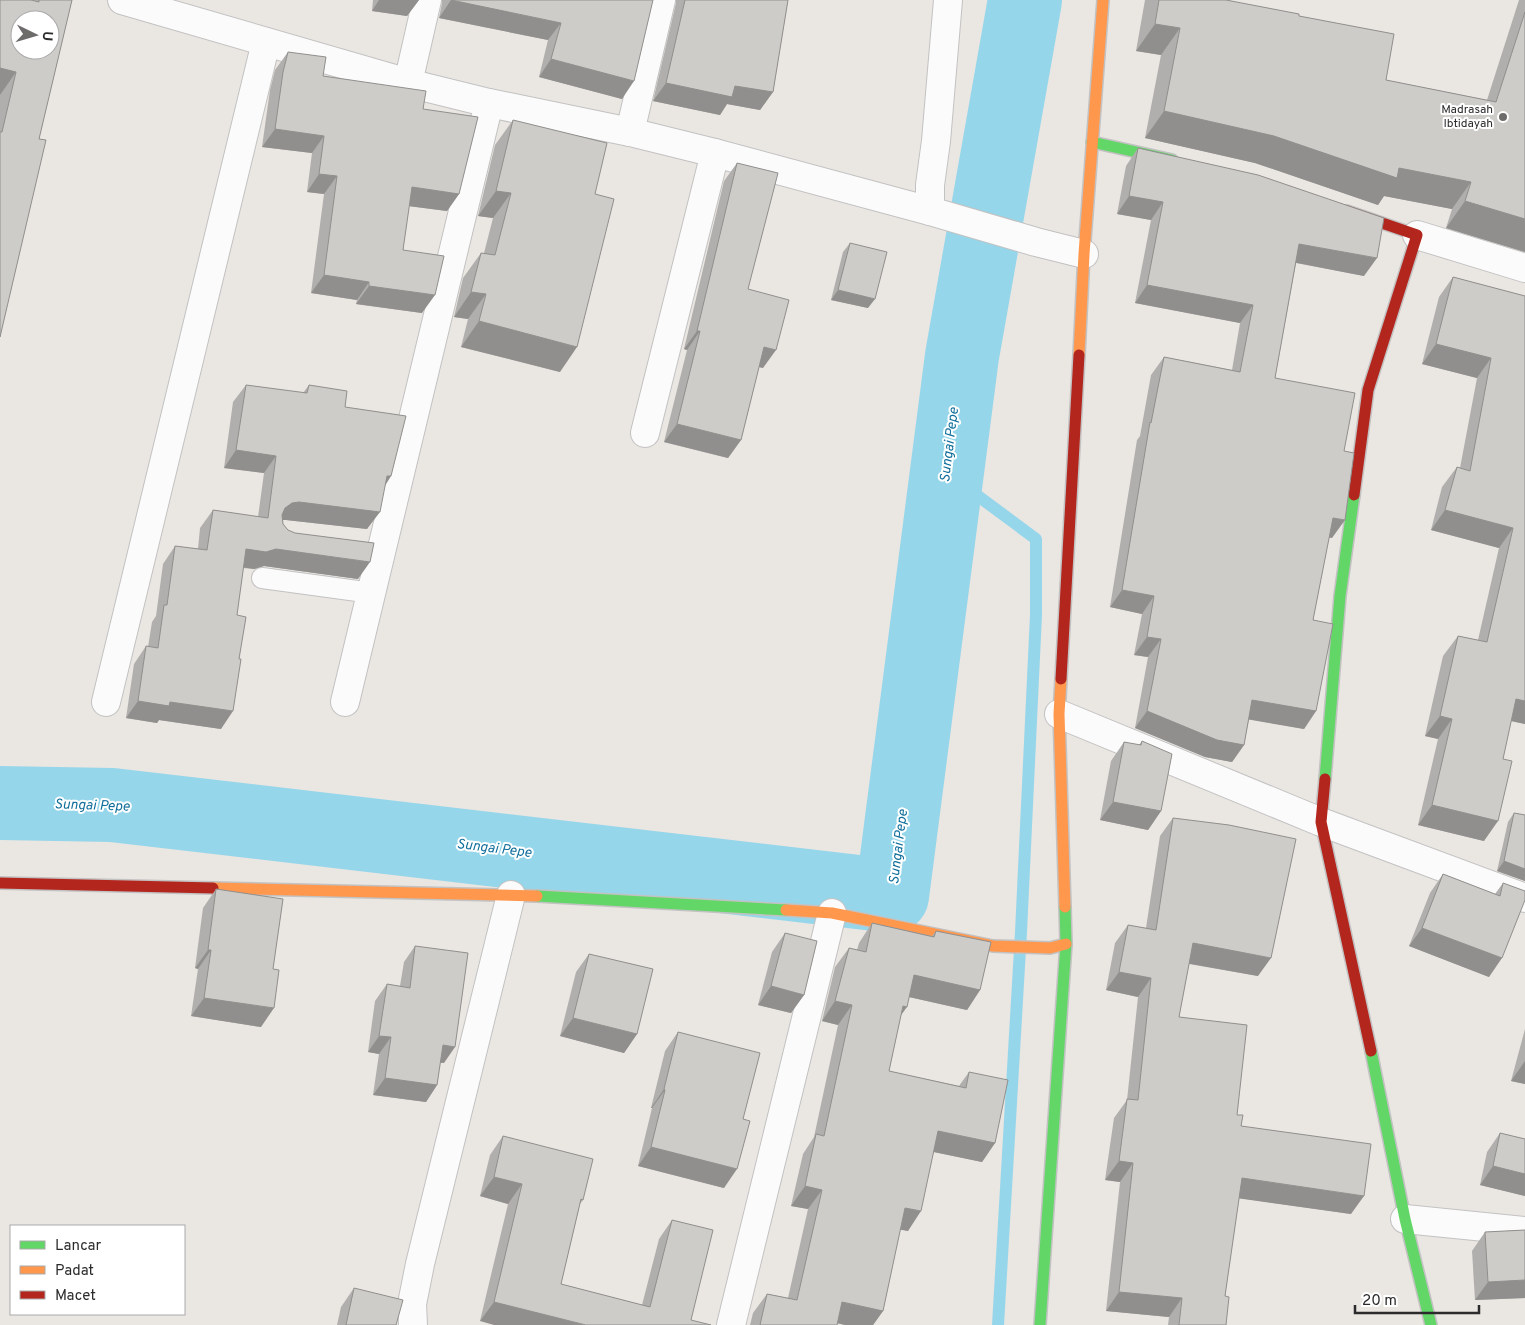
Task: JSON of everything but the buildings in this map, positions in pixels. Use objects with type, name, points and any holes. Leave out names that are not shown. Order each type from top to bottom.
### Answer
[{"type":"street","points":[[122,0],[408,83],[488,103],[630,132],[714,153],[1084,254]]},
{"type":"street","points":[[408,83],[427,0]]},
{"type":"street","points":[[630,132],[661,0]]},
{"type":"street","points":[[943,215],[930,185],[936,141],[948,0]]},
{"type":"street","points":[[1040,1325],[1066,944],[1059,714],[1084,254],[1102,0]]},
{"type":"street","points":[[106,702],[266,42]]},
{"type":"street","points":[[345,702],[372,594],[372,546],[488,103]]},
{"type":"street","points":[[1092,142],[1185,163]]},
{"type":"street","points":[[645,433],[714,153]]},
{"type":"street","points":[[1333,206],[1525,268]]},
{"type":"street","points":[[1417,234],[1368,390],[1340,596],[1321,822],[1362,1004],[1405,1219],[1431,1325]]},
{"type":"street","points":[[1059,714],[1321,822],[1525,898]]},
{"type":"street","points":[[0,882],[511,895],[832,913],[993,946],[1050,948],[1066,944]]},
{"type":"street","points":[[413,1325],[412,1304],[420,1264],[511,895]]},
{"type":"street","points":[[731,1325],[832,913]]},
{"type":"street","points":[[1405,1219],[1525,1231]]},
{"type":"lane","points":[[262,578],[372,594]]},
{"type":"waterway","name":"Sungai Pepe","points":[[0,803],[112,805],[892,896],[962,356],[1025,0]]},
{"type":"waterway","points":[[947,473],[1036,539],[1036,615],[1021,932],[998,1325]]},
{"type":"traffic: fast","points":[[1092,142],[1172,160]]},
{"type":"traffic: fast","points":[[1325,779],[1340,596],[1354,495]]},
{"type":"traffic: fast","points":[[537,896],[786,910]]},
{"type":"traffic: fast","points":[[1040,1325],[1066,944],[1065,907]]},
{"type":"traffic: fast","points":[[1371,1051],[1405,1219],[1431,1325]]},
{"type":"traffic: slow","points":[[1079,355],[1084,254],[1103,0]]},
{"type":"traffic: slow","points":[[1061,679],[1059,714],[1065,907]]},
{"type":"traffic: slow","points":[[213,888],[537,896]]},
{"type":"traffic: slow","points":[[786,910],[832,913],[993,946],[1050,948],[1066,944]]},
{"type":"traffic: jam","points":[[1347,211],[1417,235],[1368,390],[1354,495]]},
{"type":"traffic: jam","points":[[1061,679],[1079,355]]},
{"type":"traffic: jam","points":[[1325,779],[1321,822],[1371,1051]]},
{"type":"traffic: jam","points":[[0,883],[213,888]]},
{"type":"place","name":"Madrasah Ibtidayah","points":[[1503,117]]}]
